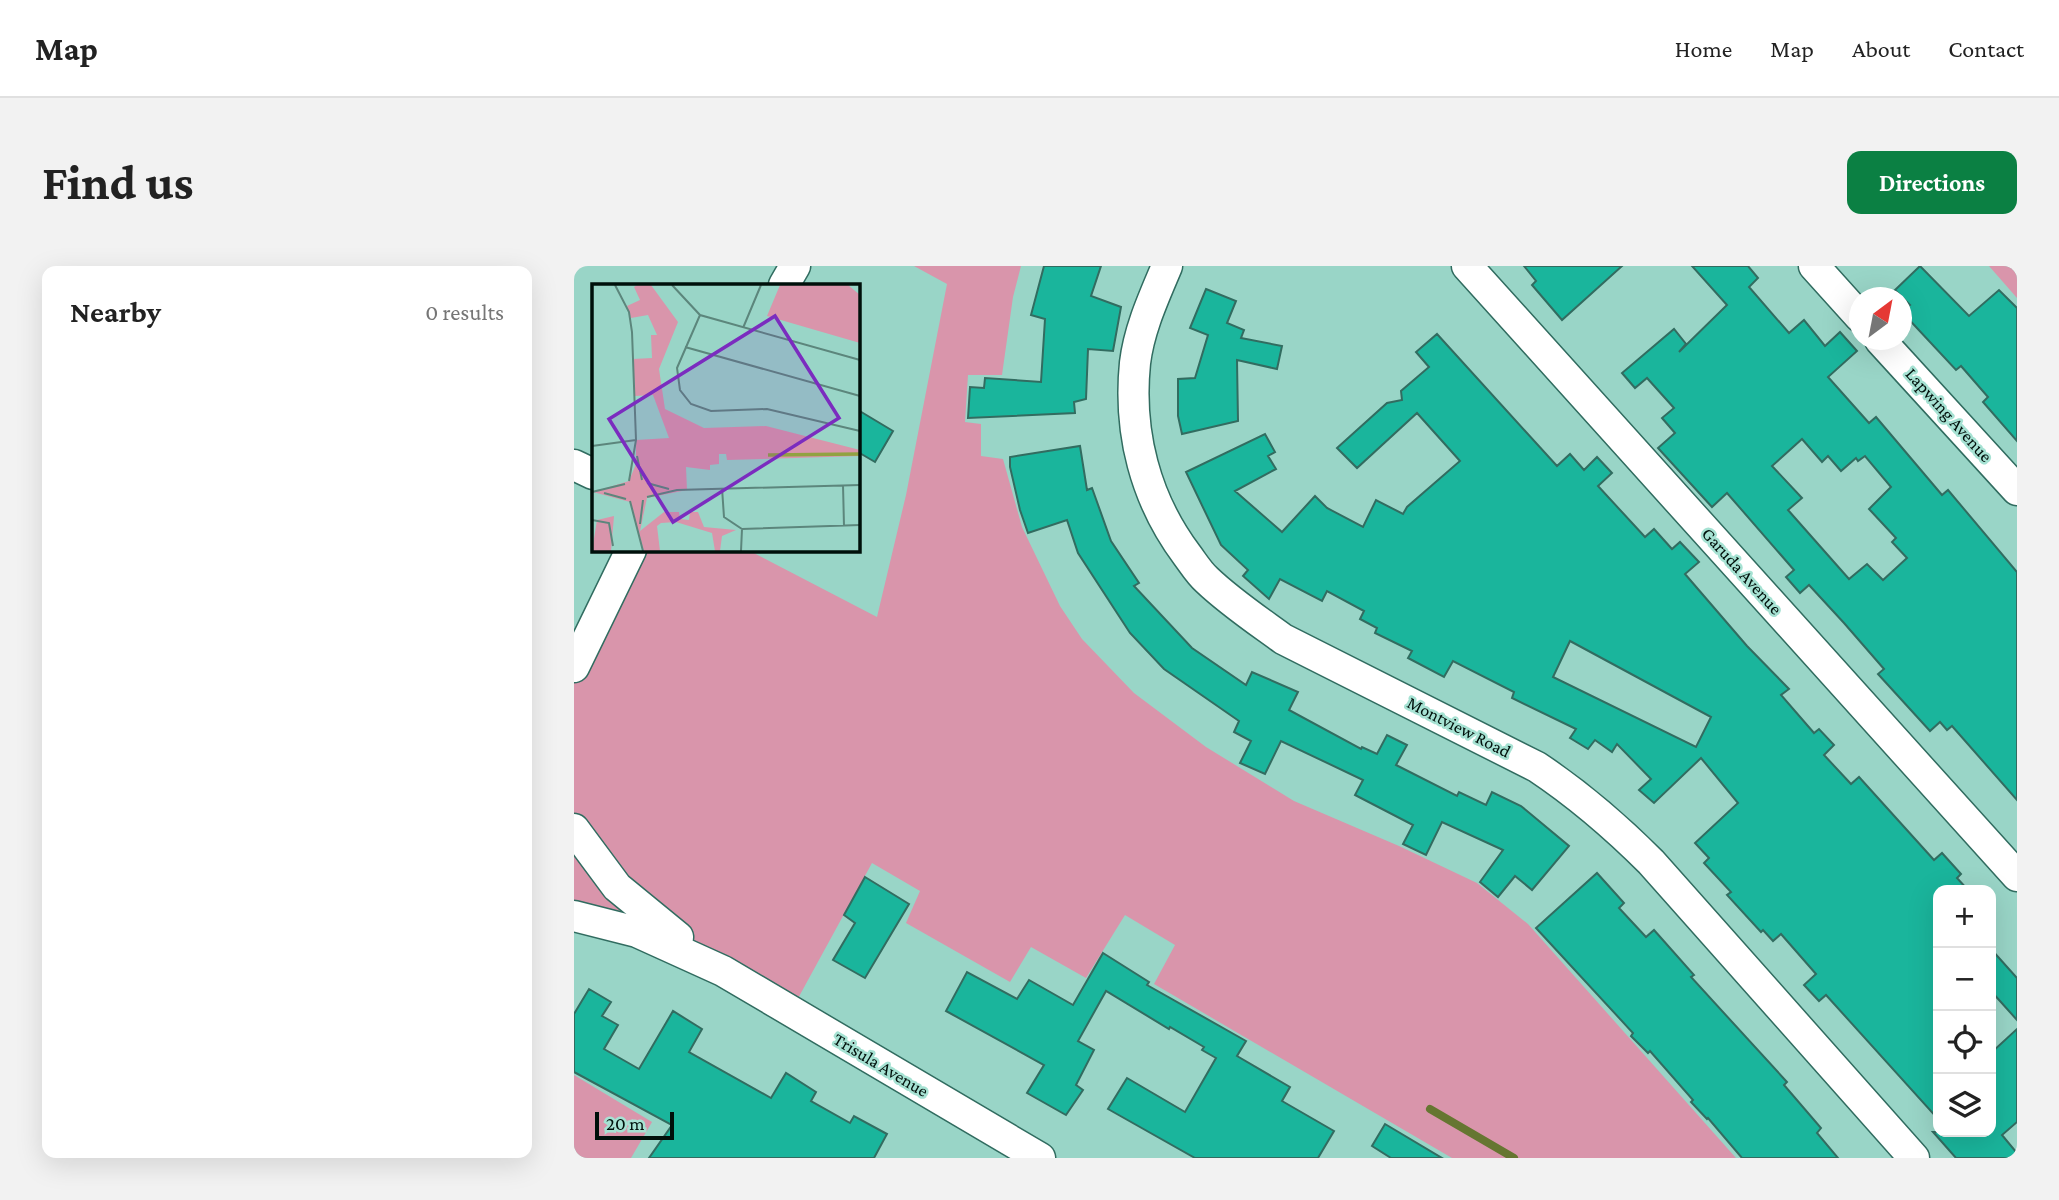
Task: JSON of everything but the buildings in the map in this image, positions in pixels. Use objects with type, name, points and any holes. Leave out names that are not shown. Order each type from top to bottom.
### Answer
[{"type":"street","points":[[785,284],[797,266],[808,284]]},
{"type":"street","name":"Montview Road","points":[[1167,266],[1146,314],[1135,362],[1134,404],[1140,460],[1150,492],[1169,527],[1205,578],[1246,613],[1283,639],[1536,767],[1606,818],[1651,862],[1914,1158]]},
{"type":"street","name":"Garuda Avenue","points":[[1467,266],[2017,876]]},
{"type":"street","points":[[1814,266],[1849,305]]},
{"type":"street","name":"Lapwing Avenue","points":[[1889,350],[2017,490]]},
{"type":"street","points":[[574,465],[592,474]]},
{"type":"street","points":[[574,618],[624,551]]},
{"type":"street","points":[[574,667],[631,551]]},
{"type":"street","name":"Trisula Avenue","points":[[574,829],[617,887],[630,900],[723,971],[1010,1151],[1041,1158]]},
{"type":"street","name":"Trisula Avenue","points":[[574,916],[637,932],[723,971]]},
{"type":"shaded area","points":[[914,266],[1021,266],[1013,297],[1002,375],[968,375],[965,422],[981,424],[981,456],[1003,459],[1022,527],[1060,606],[1082,639],[1134,693],[1206,747],[1294,801],[1477,883],[1528,924],[1736,1158],[1452,1158],[1154,984],[1175,945],[1125,915],[1086,978],[1031,947],[1010,982],[906,923],[920,891],[872,863],[790,1013],[574,918],[574,641],[629,551],[750,551],[877,617],[906,495],[947,284]]},
{"type":"shaded area","points":[[1989,266],[2017,266],[2017,298]]},
{"type":"shaded area","points":[[574,1075],[652,1122],[631,1158],[574,1158]]},
{"type":"waterway","points":[[1430,1109],[1514,1158]]}]
